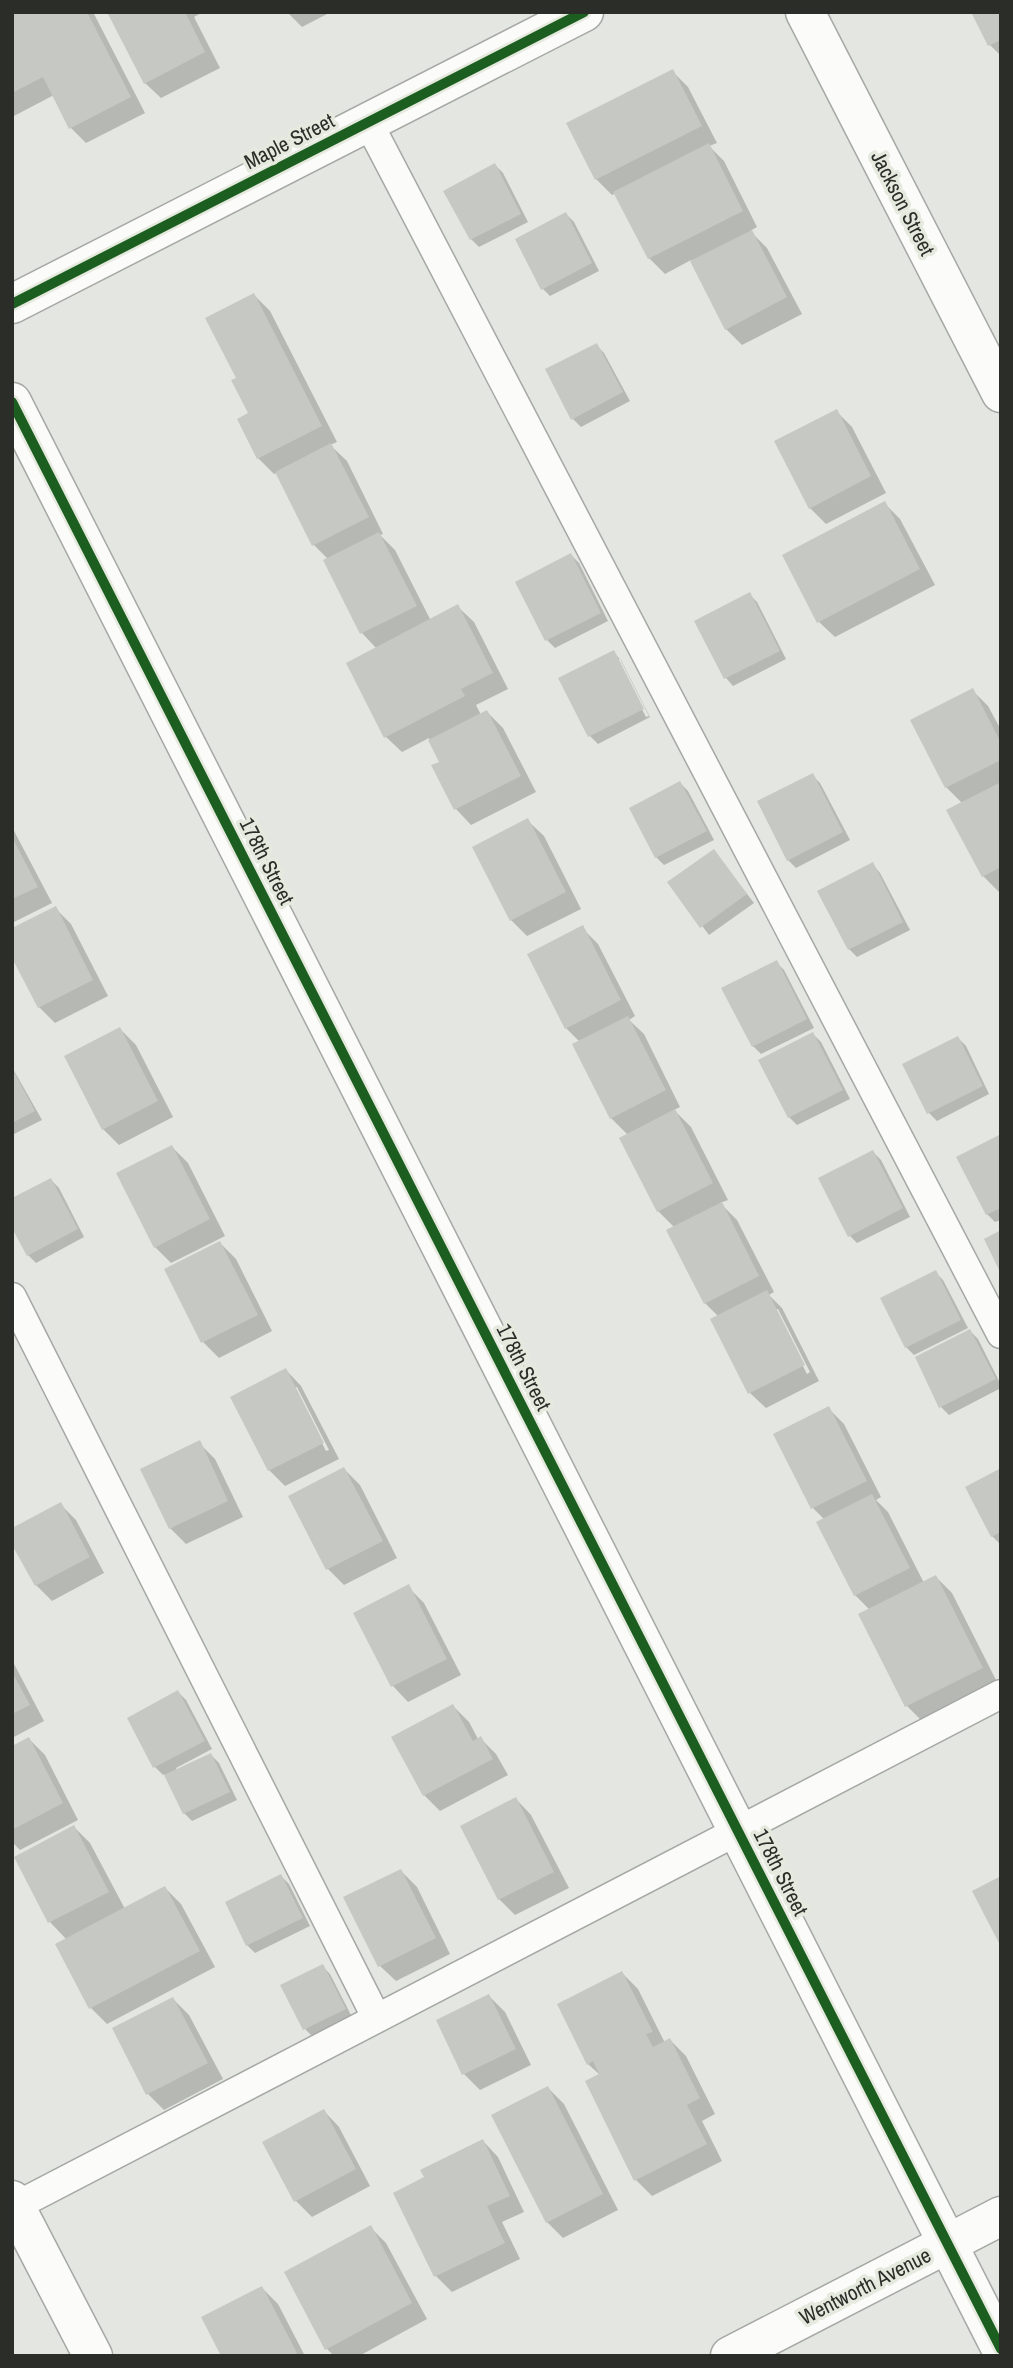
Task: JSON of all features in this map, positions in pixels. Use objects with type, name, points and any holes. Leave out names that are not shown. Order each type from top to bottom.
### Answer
[{"type":"street","name":"Maple Street","points":[[12,304],[584,12]]},
{"type":"street","name":"Jackson Street","points":[[805,12],[1001,393]]},
{"type":"street","name":"178th Street","points":[[12,402],[1001,2349]]},
{"type":"street","points":[[13,2205],[93,2356]]},
{"type":"street","name":"Wentworth Avenue","points":[[730,2356],[1001,2216]]},
{"type":"lane","points":[[369,122],[1001,1334]]},
{"type":"lane","points":[[12,1297],[376,2017]]},
{"type":"lane","points":[[13,2205],[1001,1694]]},
{"type":"building","points":[[12,12],[87,12],[131,97],[69,129],[43,77],[12,93]]},
{"type":"building","points":[[107,12],[185,12],[205,52],[144,84]]},
{"type":"building","points":[[971,12],[1001,12],[1001,40],[988,46]]},
{"type":"building","points":[[673,69],[702,126],[595,180],[566,123]]},
{"type":"building","points":[[709,143],[743,211],[648,259],[613,192]]},
{"type":"building","points":[[495,163],[521,214],[470,240],[443,191]]},
{"type":"building","points":[[566,212],[592,263],[541,290],[515,239]]},
{"type":"building","points":[[752,230],[787,297],[725,330],[690,261]]},
{"type":"building","points":[[254,293],[322,426],[257,459],[237,419],[248,413],[231,380],[236,378],[205,318]]},
{"type":"building","points":[[597,343],[623,392],[571,420],[545,369]]},
{"type":"building","points":[[837,409],[871,476],[809,509],[774,441]]},
{"type":"building","points":[[331,443],[369,517],[312,546],[275,472]]},
{"type":"building","points":[[885,501],[920,569],[817,623],[782,555]]},
{"type":"building","points":[[379,532],[417,606],[360,634],[323,560]]},
{"type":"building","points":[[571,553],[601,613],[545,641],[515,582]]},
{"type":"building","points":[[750,592],[780,651],[724,679],[694,621]]},
{"type":"building","points":[[458,604],[493,673],[461,689],[465,696],[384,738],[346,663]]},
{"type":"building","points":[[614,650],[644,709],[588,737],[558,678]]},
{"type":"building","points":[[973,688],[1001,743],[1001,760],[945,788],[910,720]]},
{"type":"building","points":[[487,710],[521,776],[454,810],[431,765],[439,762],[428,740]]},
{"type":"building","points":[[813,773],[843,832],[787,861],[757,801]]},
{"type":"building","points":[[680,781],[707,831],[655,858],[629,808]]},
{"type":"building","points":[[1001,782],[1001,867],[982,877],[946,810]]},
{"type":"building","points":[[528,818],[566,892],[510,921],[472,847]]},
{"type":"building","points":[[12,837],[38,887],[12,899]]},
{"type":"building","points":[[714,849],[747,894],[700,928],[667,882]]},
{"type":"building","points":[[873,862],[903,922],[848,950],[817,891]]},
{"type":"building","points":[[56,906],[93,980],[38,1008],[12,958],[12,928]]},
{"type":"building","points":[[583,925],[621,1000],[565,1029],[527,954]]},
{"type":"building","points":[[777,960],[807,1019],[752,1047],[721,988]]},
{"type":"building","points":[[628,1016],[666,1090],[610,1119],[572,1044]]},
{"type":"building","points":[[120,1027],[158,1101],[102,1130],[64,1056]]},
{"type":"building","points":[[813,1032],[843,1090],[788,1118],[758,1060]]},
{"type":"building","points":[[958,1036],[983,1086],[927,1114],[902,1064]]},
{"type":"building","points":[[12,1068],[35,1111],[12,1123]]},
{"type":"building","points":[[675,1109],[713,1183],[657,1212],[619,1138]]},
{"type":"building","points":[[1001,1134],[1001,1208],[986,1215],[956,1157]]},
{"type":"building","points":[[172,1145],[210,1219],[154,1248],[116,1173]]},
{"type":"building","points":[[873,1150],[903,1208],[848,1237],[818,1178]]},
{"type":"building","points":[[51,1178],[78,1229],[27,1256],[12,1228],[12,1198]]},
{"type":"building","points":[[722,1202],[759,1276],[704,1304],[666,1230]]},
{"type":"building","points":[[1001,1230],[1001,1274],[984,1239]]},
{"type":"building","points":[[220,1241],[258,1315],[201,1343],[164,1269]]},
{"type":"building","points":[[936,1270],[961,1320],[905,1348],[880,1298]]},
{"type":"building","points":[[767,1290],[805,1365],[748,1394],[710,1319]]},
{"type":"building","points":[[970,1329],[996,1379],[939,1408],[915,1357]]},
{"type":"building","points":[[286,1368],[324,1443],[268,1471],[230,1397]]},
{"type":"building","points":[[829,1406],[867,1481],[811,1509],[773,1434]]},
{"type":"building","points":[[200,1440],[228,1501],[169,1529],[140,1469]]},
{"type":"building","points":[[344,1467],[383,1541],[326,1570],[288,1496]]},
{"type":"building","points":[[1001,1468],[1001,1532],[991,1537],[965,1487]]},
{"type":"building","points":[[872,1494],[910,1568],[854,1596],[816,1522]]},
{"type":"building","points":[[61,1502],[90,1557],[35,1586],[12,1545],[12,1528]]},
{"type":"building","points":[[936,1575],[983,1668],[905,1707],[858,1614]]},
{"type":"building","points":[[409,1584],[447,1659],[391,1687],[353,1613]]},
{"type":"building","points":[[12,1672],[30,1705],[12,1714]]},
{"type":"building","points":[[178,1690],[205,1741],[153,1768],[127,1718]]},
{"type":"building","points":[[453,1704],[473,1741],[481,1736],[493,1759],[423,1796],[391,1737]]},
{"type":"building","points":[[29,1737],[63,1803],[12,1830],[12,1746]]},
{"type":"building","points":[[211,1753],[230,1792],[183,1814],[164,1775]]},
{"type":"building","points":[[516,1797],[554,1872],[498,1900],[460,1826]]},
{"type":"building","points":[[74,1825],[109,1892],[48,1923],[14,1857]]},
{"type":"building","points":[[401,1869],[436,1938],[378,1967],[343,1897]]},
{"type":"building","points":[[281,1874],[303,1918],[246,1946],[225,1902]]},
{"type":"building","points":[[1001,1876],[1001,1947],[972,1891]]},
{"type":"building","points":[[165,1886],[200,1951],[89,2009],[55,1944]]},
{"type":"building","points":[[323,1964],[346,2009],[303,2030],[280,1985]]},
{"type":"building","points":[[622,1971],[653,2032],[646,2034],[653,2047],[670,2038],[700,2098],[687,2105],[707,2144],[634,2181],[585,2081],[599,2074],[593,2061],[587,2065],[557,2004]]},
{"type":"building","points":[[489,1994],[516,2049],[462,2075],[436,2020]]},
{"type":"building","points":[[173,1997],[208,2063],[146,2095],[112,2028]]},
{"type":"building","points":[[548,2086],[603,2194],[546,2223],[491,2115]]},
{"type":"building","points":[[324,2109],[356,2169],[294,2202],[262,2142]]},
{"type":"building","points":[[483,2139],[510,2196],[487,2206],[505,2243],[434,2277],[393,2193],[424,2177],[420,2170]]},
{"type":"building","points":[[371,2225],[412,2303],[325,2350],[284,2272]]},
{"type":"building","points":[[262,2286],[297,2353],[291,2356],[221,2356],[201,2317]]},
{"type":"cycle path","points":[[12,304],[584,12]]},
{"type":"cycle path","points":[[12,402],[1001,2349]]}]
